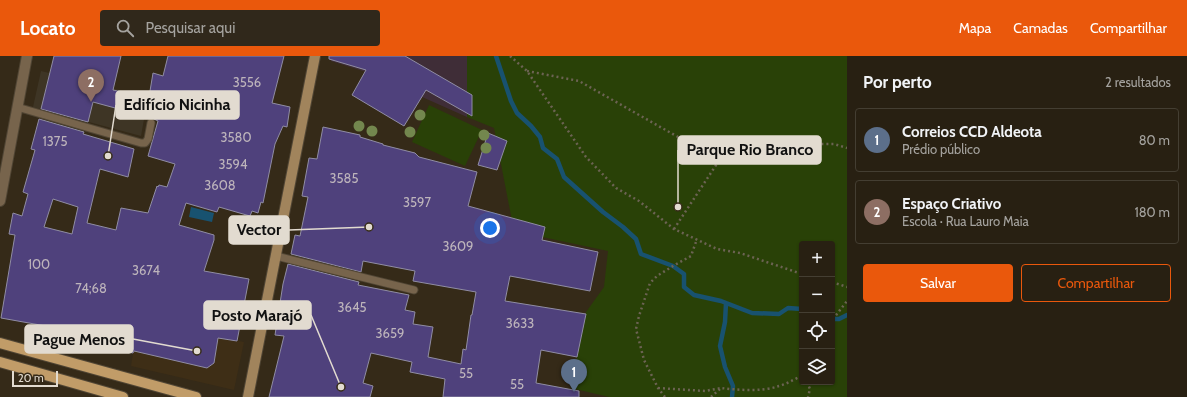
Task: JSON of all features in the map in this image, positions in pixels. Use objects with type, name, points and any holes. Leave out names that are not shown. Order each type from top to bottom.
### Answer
[{"type":"main road","points":[[248,397],[315,56]]},
{"type":"main road","points":[[0,343],[196,397]]},
{"type":"main road","points":[[0,362],[123,397]]},
{"type":"street","points":[[0,201],[27,56]]},
{"type":"lane","points":[[17,107],[141,143],[146,143],[151,123]]},
{"type":"lane","points":[[276,256],[414,290]]},
{"type":"path","points":[[510,56],[527,71],[586,157],[616,188],[639,201],[674,229],[717,249],[746,255],[799,273]]},
{"type":"path","points":[[527,71],[579,81],[678,138],[722,156],[764,152],[804,144],[834,144],[847,148]]},
{"type":"path","points":[[674,229],[722,156]]},
{"type":"path","points":[[665,397],[658,388],[644,360],[636,329],[650,283],[663,273],[691,256],[697,239]]},
{"type":"path","points":[[835,283],[847,286]]},
{"type":"path","points":[[835,317],[847,301]]},
{"type":"path","points":[[658,388],[704,391],[721,388],[745,391],[778,387],[799,377]]},
{"type":"path","points":[[808,385],[810,389],[808,397]]},
{"type":"path","points":[[711,397],[721,388]]},
{"type":"shaded area","points":[[332,56],[467,56],[467,117],[366,72],[331,61]]},
{"type":"shaded area","points":[[41,71],[148,97],[141,136],[33,107]]},
{"type":"shaded area","points":[[138,323],[244,342],[234,390],[131,366]]},
{"type":"green space","points":[[467,56],[847,56],[847,397],[609,397],[571,388],[586,312],[604,287],[608,251],[514,231],[494,128],[467,117]]},
{"type":"green space","points":[[429,105],[482,130],[465,166],[412,142]]},
{"type":"water","points":[[191,207],[214,213],[212,222],[189,217]]},
{"type":"building","points":[[54,56],[121,56],[113,90],[149,97],[153,73],[163,76],[168,56],[284,56],[272,103],[290,107],[287,127],[283,126],[275,144],[263,203],[261,202],[258,213],[252,211],[250,216],[219,207],[217,212],[186,203],[179,225],[214,235],[214,240],[204,271],[249,279],[237,341],[218,338],[214,363],[207,368],[134,351],[133,353],[55,337],[57,328],[1,318],[15,235],[9,234],[13,213],[22,216],[28,194],[23,192],[35,150],[31,149],[39,119],[134,149],[128,177],[100,169],[87,223],[116,230],[121,208],[148,213],[157,186],[167,187],[175,164],[148,156],[158,121],[152,118],[93,102],[88,122],[41,109]],"holes":[[[53,199],[78,207],[72,234],[44,227]]]},
{"type":"building","points":[[329,56],[405,56],[472,95],[472,116],[426,90],[404,126],[352,95],[366,70],[329,59]]},
{"type":"building","points":[[323,127],[360,135],[360,137],[383,145],[415,153],[419,157],[477,172],[468,206],[545,227],[542,240],[598,252],[590,291],[510,276],[505,301],[586,314],[577,357],[541,350],[536,383],[579,391],[579,397],[443,397],[445,379],[410,372],[412,362],[371,353],[363,383],[373,386],[370,397],[269,397],[284,336],[275,335],[283,284],[288,264],[359,282],[358,285],[409,295],[405,310],[415,312],[413,324],[433,327],[428,357],[461,364],[463,349],[466,350],[476,292],[413,281],[415,271],[363,261],[361,272],[291,254],[295,235],[300,236],[308,197],[302,196],[309,158],[317,159]]},
{"type":"building","points":[[488,133],[507,141],[497,170],[478,165]]},
{"type":"waterway","points":[[496,56],[511,101],[517,113],[540,137],[543,148],[557,159],[564,177],[636,239],[641,254],[673,266],[684,274],[684,287],[694,295],[721,301],[752,313],[779,314],[788,308],[799,309]]},
{"type":"waterway","points":[[726,303],[725,322],[720,346],[725,367],[733,386],[732,397]]},
{"type":"waterway","points":[[835,319],[839,319],[847,315]]},
{"type":"place","name":"Espaço Criativo","points":[[91,102]]},
{"type":"place","name":"Edifício Nicinha","points":[[108,156]]},
{"type":"place","name":"Parque Rio Branco","points":[[678,207]]},
{"type":"place","name":"Vector","points":[[369,227]]},
{"type":"place","name":"Pague Menos","points":[[197,351]]},
{"type":"place","name":"Posto Marajó","points":[[341,387]]},
{"type":"place","name":"Correios CCD Aldeota","points":[[574,392]]}]
